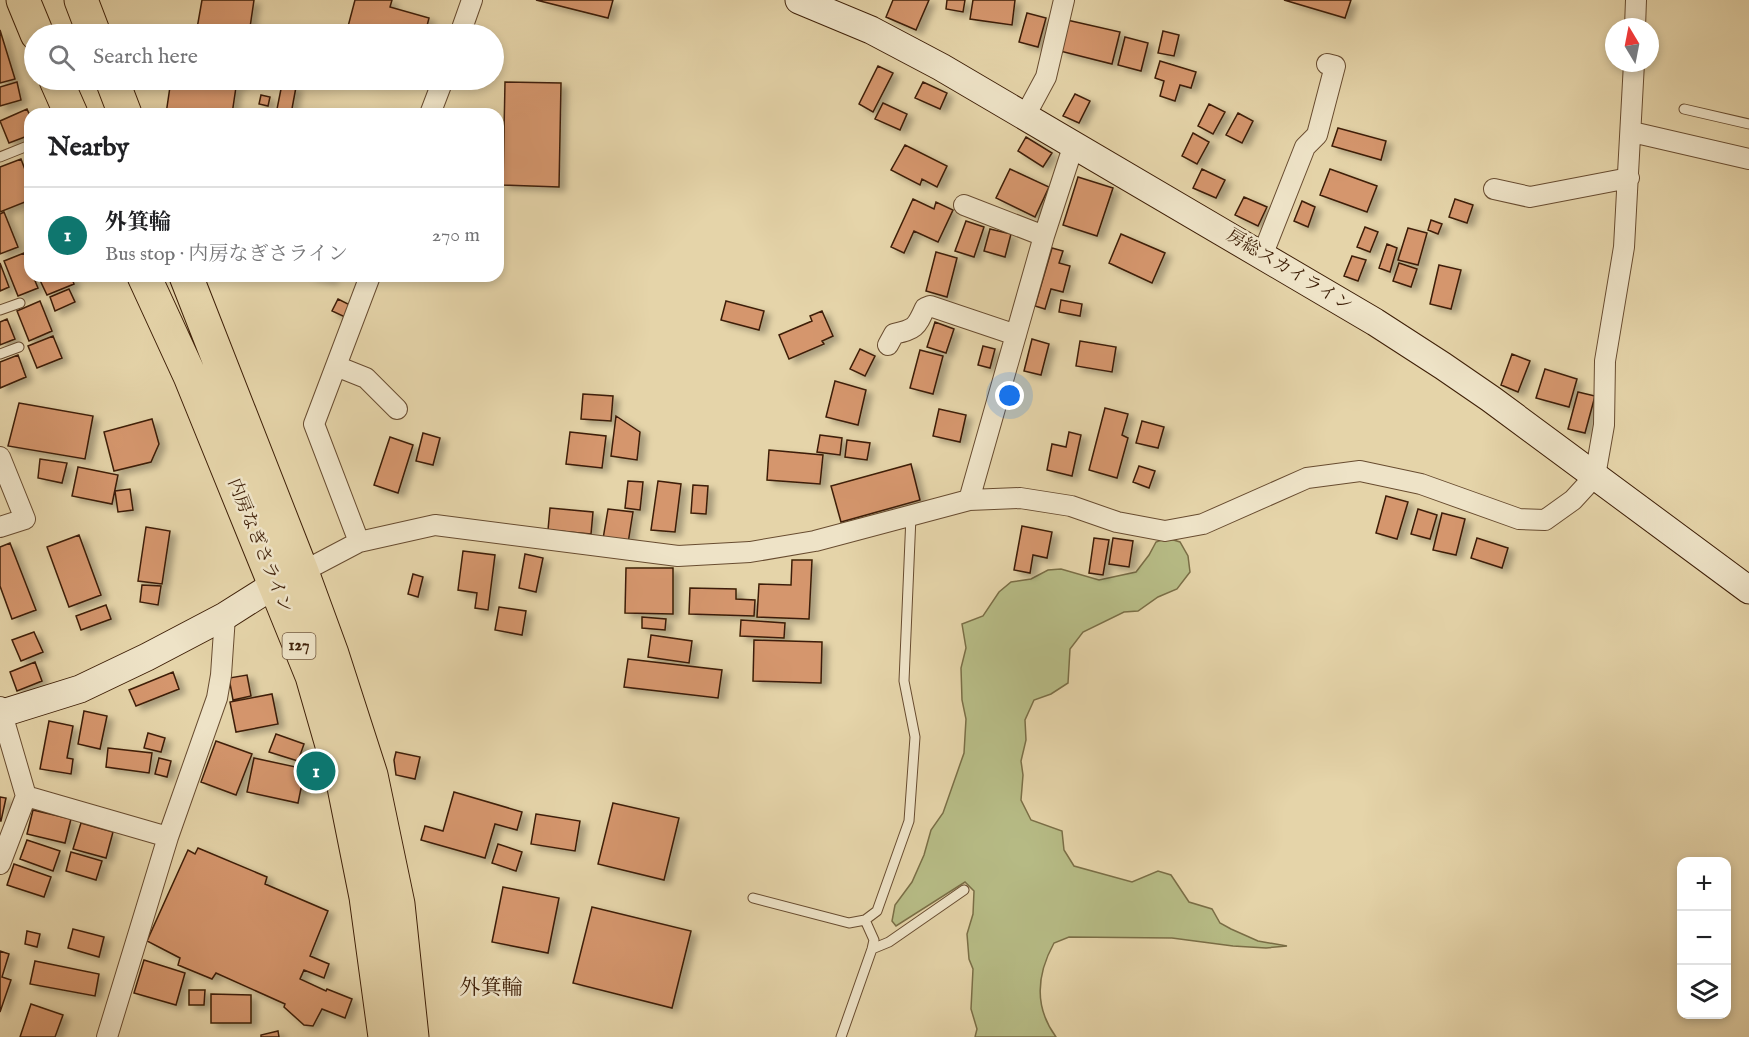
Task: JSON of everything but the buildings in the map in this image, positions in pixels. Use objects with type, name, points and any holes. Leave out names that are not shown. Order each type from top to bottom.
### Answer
[{"type":"highway","points":[[23,0],[33,24]]},
{"type":"highway","points":[[81,0],[90,24]]},
{"type":"highway","points":[[60,90],[68,108]]},
{"type":"highway","points":[[116,90],[123,108]]},
{"type":"highway","name":"内房なぎさライン","points":[[147,282],[288,578],[332,654],[371,776],[398,904],[412,1037]]},
{"type":"highway","name":"内房なぎさライン","points":[[188,282],[288,578],[312,676],[344,788],[366,897],[385,1037]]},
{"type":"main road","name":"房総スカイライン","points":[[799,0],[830,7],[1025,116],[1375,322],[1491,399],[1749,590]]},
{"type":"main road","points":[[0,712],[80,688],[147,657],[225,616],[288,578]]},
{"type":"street","points":[[464,24],[472,0]]},
{"type":"street","points":[[1025,116],[1046,77],[1064,0]]},
{"type":"street","points":[[1635,18],[1636,0]]},
{"type":"street","points":[[1262,256],[1305,147],[1317,135],[1335,66],[1327,64]]},
{"type":"street","points":[[288,578],[359,542],[435,525],[678,556],[761,550],[815,541],[969,500],[1020,498],[1071,506],[1117,522],[1165,531],[1203,524],[1306,478],[1360,471],[1421,484],[1519,519],[1545,520],[1573,500],[1595,476],[1604,425],[1605,361],[1624,247],[1634,72]]},
{"type":"street","points":[[432,108],[439,90]]},
{"type":"street","points":[[1632,132],[1749,159]]},
{"type":"street","points":[[969,500],[1044,236],[1074,144]]},
{"type":"street","points":[[1494,189],[1530,197],[1629,178]]},
{"type":"street","points":[[964,206],[1044,236]]},
{"type":"street","points":[[359,542],[314,424],[368,282]]},
{"type":"street","points":[[888,345],[894,334],[913,329],[918,324],[925,308],[930,306],[1016,335]]},
{"type":"street","points":[[336,366],[366,378],[397,409]]},
{"type":"street","points":[[0,457],[25,519],[0,527]]},
{"type":"street","points":[[106,1037],[168,837],[217,698],[225,616]]},
{"type":"street","points":[[0,712],[26,796],[0,864]]},
{"type":"street","points":[[26,796],[168,837]]},
{"type":"lane","points":[[1684,109],[1749,124]]},
{"type":"lane","points":[[0,157],[24,147]]},
{"type":"lane","points":[[0,310],[20,303]]},
{"type":"lane","points":[[0,354],[19,347]]},
{"type":"lane","points":[[753,898],[849,923],[865,920],[877,911],[909,821],[915,737],[904,681],[911,516]]},
{"type":"lane","points":[[872,949],[889,942],[964,890]]},
{"type":"lane","points":[[841,1037],[874,940],[865,920]]},
{"type":"green space","points":[[1167,538],[1180,542],[1188,556],[1190,572],[1177,589],[1158,597],[1138,611],[1124,612],[1083,632],[1070,649],[1068,683],[1051,694],[1034,700],[1025,720],[1026,740],[1021,761],[1023,775],[1021,800],[1031,820],[1062,831],[1064,850],[1074,866],[1132,882],[1158,871],[1171,875],[1189,902],[1212,909],[1220,923],[1258,941],[1287,946],[1266,948],[1233,946],[1172,938],[1069,937],[1054,943],[1041,978],[1041,1002],[1044,1014],[1056,1037],[975,1037],[977,1029],[971,1009],[973,969],[969,959],[967,934],[973,914],[974,891],[965,882],[896,926],[892,921],[895,905],[912,882],[924,855],[931,830],[943,813],[964,753],[966,719],[962,700],[961,668],[966,648],[962,624],[983,616],[999,592],[1011,582],[1031,579],[1048,570],[1061,569],[1099,580],[1136,572],[1156,542]]},
{"type":"place","name":"外箕輪","points":[[316,771]]},
{"type":"district","name":"外箕輪","points":[[491,988]]}]
